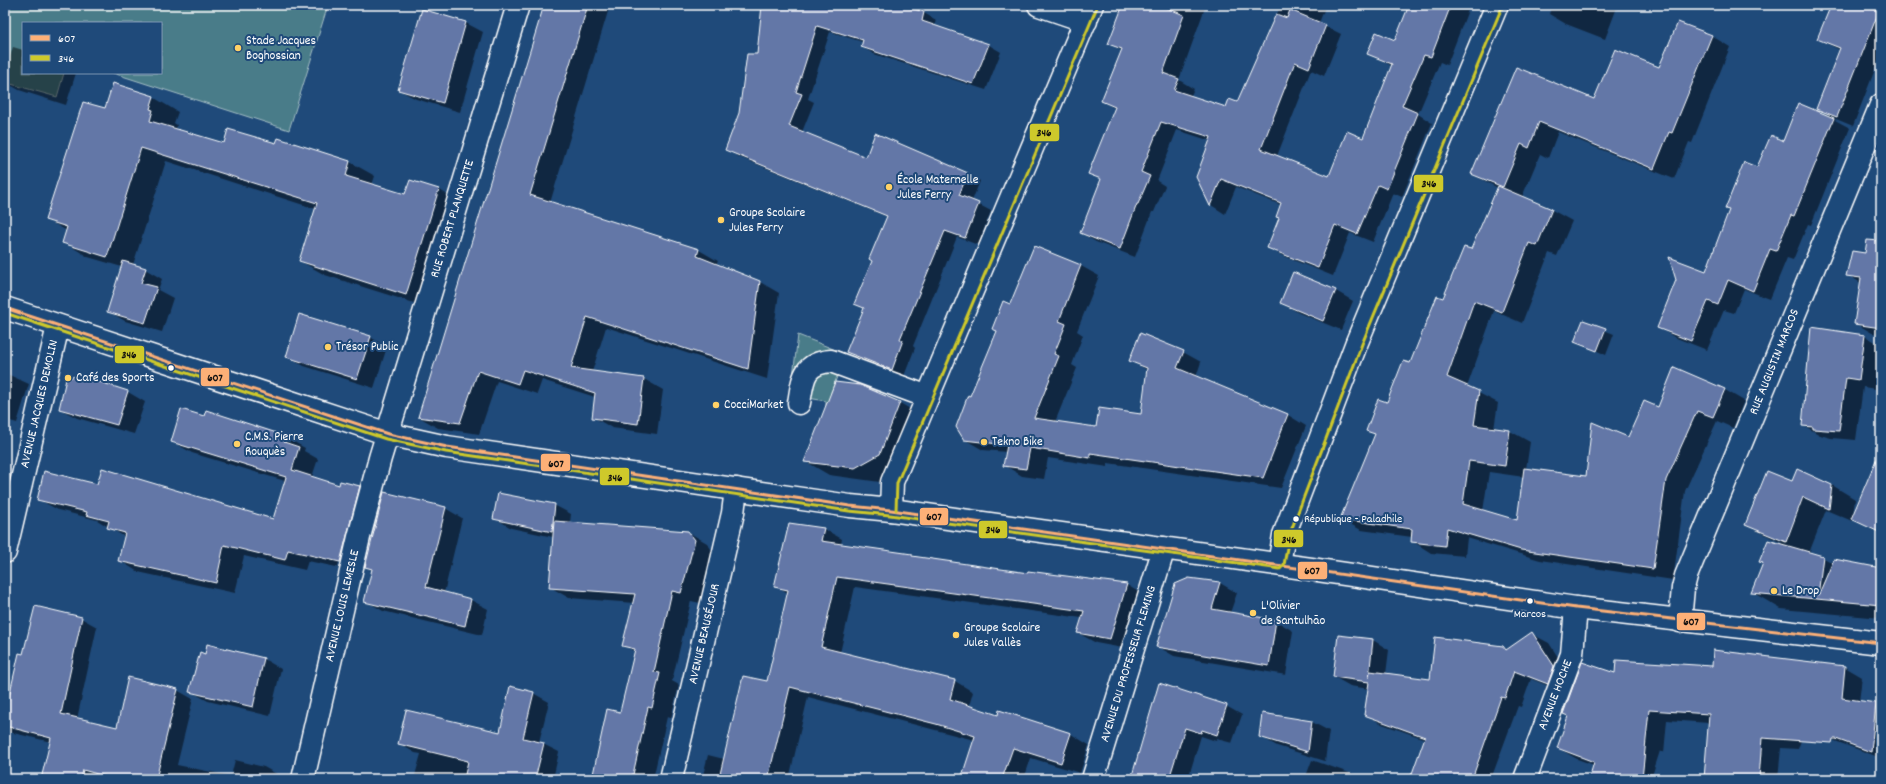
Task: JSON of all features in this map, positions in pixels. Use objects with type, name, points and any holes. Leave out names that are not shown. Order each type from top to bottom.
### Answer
[{"type":"street","name":"RUE ROBERT PLANQUETTE","points":[[388,434],[518,5]]},
{"type":"street","points":[[891,510],[892,482],[1089,13],[1039,5]]},
{"type":"street","points":[[1279,564],[1284,535],[1357,342],[1497,5]]},
{"type":"street","name":"RUE AUGUSTIN MARCOS","points":[[1680,621],[1683,588],[1686,576],[1881,105]]},
{"type":"street","points":[[5,308],[388,434],[447,447],[850,506],[891,510],[1279,564],[1576,608],[1881,643]]},
{"type":"street","name":"AVENUE JACQUES DEMOLIN","points":[[5,552],[58,326]]},
{"type":"street","points":[[799,403],[803,379],[807,371],[820,362],[831,361],[928,397]]},
{"type":"street","name":"AVENUE LOUIS LEMESLE","points":[[303,779],[359,537],[388,434]]},
{"type":"street","name":"AVENUE BEAUSÉJOUR","points":[[672,779],[733,513],[736,489]]},
{"type":"street","name":"AVENUE DU PROFESSEUR FLEMING","points":[[1094,779],[1164,548]]},
{"type":"street","name":"AVENUE HOCHE","points":[[1524,779],[1572,654],[1576,608]]},
{"type":"green space","name":"Stade Jacques Boghossian","points":[[5,5],[328,5],[289,130],[116,74],[162,74],[162,22],[22,22],[22,74],[64,74],[57,97],[11,84],[5,101]]},
{"type":"green space","points":[[798,335],[846,354],[831,392],[833,407],[826,406],[826,401],[802,397],[790,401]]},
{"type":"building","points":[[544,5],[588,5],[530,195],[699,249],[697,256],[760,281],[748,369],[587,317],[571,368],[644,378],[638,424],[592,418],[595,393],[523,370],[518,384],[478,371],[460,423],[418,417]]},
{"type":"building","points":[[762,5],[900,5],[924,12],[922,21],[989,44],[973,84],[861,47],[863,40],[817,26],[796,92],[802,94],[789,126],[866,157],[875,133],[968,173],[959,195],[979,203],[965,238],[945,231],[900,339],[903,340],[892,370],[846,352],[864,308],[854,304],[872,261],[869,259],[887,216],[725,150],[739,113],[747,54],[757,54]]},
{"type":"building","points":[[1123,5],[1160,5],[1184,15],[1163,73],[1179,79],[1174,90],[1226,107],[1229,99],[1237,102],[1276,14],[1287,18],[1290,10],[1326,25],[1309,68],[1295,62],[1261,149],[1329,176],[1347,131],[1363,138],[1392,64],[1367,54],[1376,32],[1395,40],[1409,5],[1451,5],[1431,57],[1424,55],[1402,106],[1418,113],[1387,189],[1378,185],[1357,234],[1335,225],[1318,268],[1267,248],[1279,218],[1276,217],[1281,203],[1221,179],[1210,206],[1196,177],[1211,137],[1161,122],[1141,172],[1150,176],[1137,204],[1120,249],[1080,233],[1101,179],[1088,174],[1115,107],[1101,101],[1122,49],[1108,44]]},
{"type":"building","points":[[1831,5],[1863,5],[1879,11],[1837,117],[1816,109],[1840,48],[1817,39]]},
{"type":"building","points":[[422,9],[466,22],[443,103],[398,90]]},
{"type":"building","points":[[1678,22],[1712,35],[1672,133],[1669,132],[1654,169],[1539,122],[1529,148],[1521,144],[1503,187],[1471,174],[1516,67],[1594,99],[1615,49],[1659,67]]},
{"type":"building","points":[[113,83],[154,96],[150,109],[153,110],[150,121],[224,143],[228,129],[276,143],[278,138],[350,161],[346,176],[405,194],[410,180],[439,189],[406,295],[299,261],[317,203],[141,148],[107,257],[62,243],[67,227],[45,220],[83,102],[105,108]]},
{"type":"building","points":[[1798,103],[1834,118],[1794,216],[1791,215],[1776,251],[1770,249],[1753,291],[1728,280],[1718,305],[1708,301],[1691,341],[1657,328],[1676,280],[1669,257],[1706,271],[1729,210],[1725,209],[1744,162],[1757,167],[1771,135],[1783,141]]},
{"type":"building","points":[[1498,186],[1552,209],[1537,246],[1529,243],[1502,312],[1474,301],[1447,377],[1479,391],[1474,425],[1510,430],[1505,466],[1469,461],[1463,504],[1517,520],[1524,468],[1586,476],[1592,422],[1628,437],[1644,401],[1658,407],[1674,367],[1725,389],[1713,417],[1697,411],[1666,480],[1653,569],[1521,550],[1447,528],[1445,546],[1411,542],[1412,529],[1340,519],[1375,434],[1366,431],[1378,399],[1387,402],[1403,361],[1410,363],[1437,296],[1443,298],[1464,247],[1471,249]]},
{"type":"building","points":[[1867,240],[1881,241],[1881,328],[1854,324],[1861,278],[1846,276],[1852,251],[1865,253]]},
{"type":"building","points":[[1034,246],[1081,265],[1059,321],[1066,324],[1054,354],[1059,356],[1034,418],[1096,427],[1099,408],[1141,414],[1147,368],[1129,361],[1140,333],[1184,351],[1177,368],[1288,414],[1263,478],[1090,453],[1090,458],[1030,448],[1026,469],[1003,466],[1007,445],[964,440],[956,427],[968,395],[970,396],[997,331],[992,329],[1003,301],[1010,304]]},
{"type":"building","points":[[123,261],[146,268],[141,283],[157,287],[145,323],[107,312]]},
{"type":"building","points":[[1293,272],[1336,290],[1323,321],[1280,303]]},
{"type":"building","name":"Trésor Public","points":[[299,314],[371,336],[357,379],[286,357]]},
{"type":"building","points":[[1583,320],[1606,328],[1597,351],[1574,342]]},
{"type":"building","points":[[1811,327],[1865,335],[1859,380],[1846,378],[1839,431],[1813,429],[1813,427],[1802,426]]},
{"type":"building","points":[[78,375],[128,391],[117,425],[59,409],[66,379]]},
{"type":"building","points":[[835,382],[860,385],[900,402],[880,454],[855,468],[804,462]]},
{"type":"building","points":[[181,409],[204,416],[206,410],[286,436],[284,442],[299,447],[292,470],[339,485],[340,481],[360,486],[340,562],[288,550],[285,560],[224,545],[216,583],[118,561],[125,533],[107,528],[109,521],[86,515],[87,512],[37,500],[44,471],[97,484],[102,468],[273,519],[286,477],[171,442]]},
{"type":"building","points":[[1881,448],[1881,533],[1851,519]]},
{"type":"building","points":[[1797,469],[1832,485],[1829,509],[1803,497],[1786,542],[1745,525],[1767,471],[1792,481]]},
{"type":"building","points":[[384,492],[446,507],[426,587],[471,599],[465,626],[364,602],[372,569],[365,567]]},
{"type":"building","points":[[498,493],[555,504],[552,532],[493,519]]},
{"type":"building","points":[[554,521],[688,531],[695,540],[681,593],[672,591],[654,672],[660,673],[652,708],[648,707],[632,779],[592,779],[607,709],[620,712],[635,649],[622,646],[635,594],[549,588]]},
{"type":"building","points":[[789,523],[824,528],[821,541],[1028,573],[1028,571],[1127,584],[1110,639],[1077,633],[1084,611],[837,577],[821,647],[955,680],[950,699],[998,715],[999,710],[1071,733],[1061,763],[1013,748],[1002,779],[961,779],[975,736],[936,724],[790,687],[768,779],[742,779],[720,774],[743,676],[767,681],[788,590],[774,587]]},
{"type":"building","points":[[1768,540],[1823,556],[1818,596],[1834,559],[1881,568],[1881,605],[1751,593],[1763,563],[1759,562]]},
{"type":"building","points":[[1189,578],[1220,582],[1212,609],[1276,620],[1269,666],[1156,647],[1175,584]]},
{"type":"building","points":[[35,606],[82,617],[61,714],[117,727],[128,677],[178,689],[156,779],[115,779],[83,770],[81,779],[41,779],[51,738],[5,726],[5,700],[8,701],[19,653],[23,654]]},
{"type":"building","points":[[1532,632],[1554,666],[1548,684],[1514,671],[1505,698],[1501,697],[1472,779],[1410,779],[1425,737],[1364,715],[1369,682],[1333,677],[1338,635],[1373,639],[1369,678],[1370,671],[1430,679],[1435,637],[1503,646],[1506,650]]},
{"type":"building","points":[[207,644],[264,658],[253,707],[189,692],[200,652],[205,654]]},
{"type":"building","points":[[1713,650],[1845,666],[1842,698],[1876,703],[1871,752],[1836,739],[1833,739],[1832,743],[1762,738],[1759,779],[1704,779],[1709,714],[1649,710],[1642,779],[1589,779],[1594,762],[1557,748],[1568,716],[1563,714],[1582,662],[1615,673],[1616,660],[1712,666]]},
{"type":"building","points":[[1159,683],[1227,705],[1217,735],[1202,730],[1201,733],[1185,728],[1169,779],[1131,779]]},
{"type":"building","points":[[510,686],[534,692],[523,738],[544,743],[535,779],[464,779],[468,761],[398,744],[406,710],[500,732]]},
{"type":"building","points":[[1262,713],[1312,721],[1308,752],[1259,737]]},
{"type":"transit line","name":"346","points":[[896,510],[897,483],[1097,7]]},
{"type":"transit line","name":"346","points":[[5,313],[386,439],[446,452],[849,511],[890,515],[1280,569],[1284,565],[1289,536],[1362,344],[1502,7]]},
{"type":"transit line","name":"607","points":[[5,308],[388,434],[447,447],[850,506],[891,510],[1576,608],[1881,643]]},
{"type":"place","name":"Stade Jacques Boghossian","points":[[238,48]]},
{"type":"place","name":"École Maternelle Jules Ferry","points":[[889,187]]},
{"type":"place","name":"Groupe Scolaire Jules Ferry","points":[[721,220]]},
{"type":"place","name":"Trésor Public","points":[[328,347]]},
{"type":"place","name":"Café des Sports","points":[[68,378]]},
{"type":"place","name":"CocciMarket","points":[[716,405]]},
{"type":"place","name":"Tekno Bike","points":[[984,442]]},
{"type":"place","name":"C.M.S. Pierre Rouquès","points":[[237,444]]},
{"type":"place","name":"République - Paladhile","points":[[1296,519]]},
{"type":"place","name":"Le Drop","points":[[1774,591]]},
{"type":"place","name":"Marcos","points":[[1530,601]]},
{"type":"place","name":"L'Olivier de Santulhão","points":[[1253,613]]},
{"type":"place","name":"Groupe Scolaire Jules Vallès","points":[[956,635]]}]
